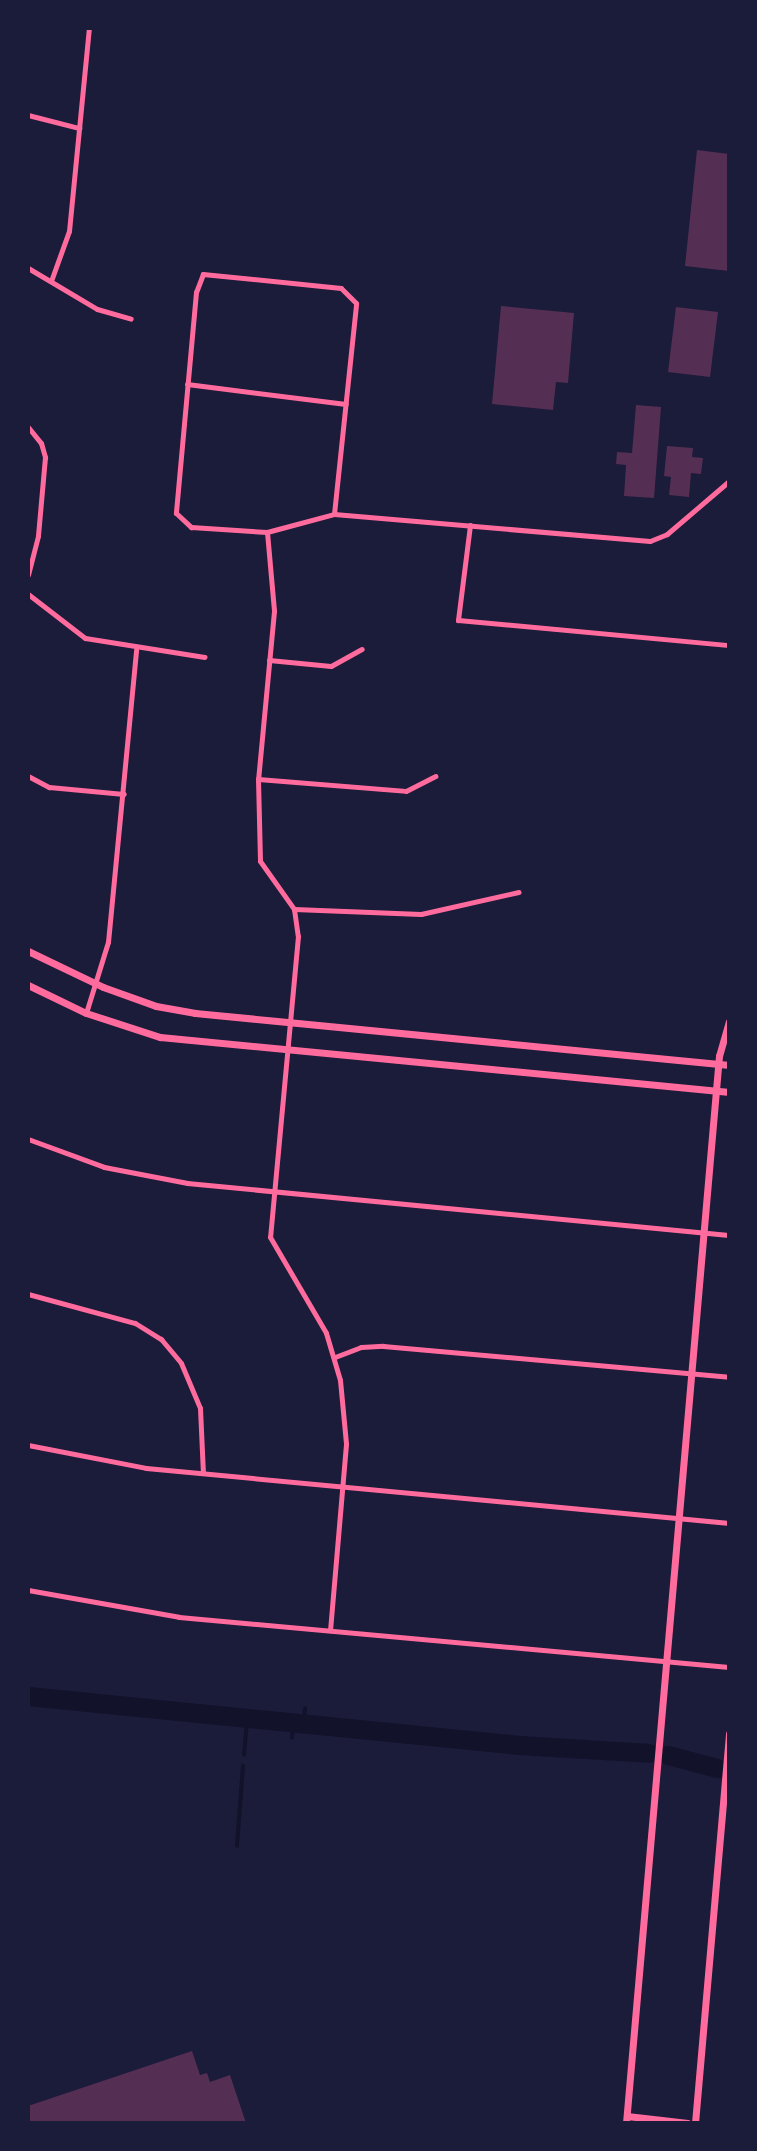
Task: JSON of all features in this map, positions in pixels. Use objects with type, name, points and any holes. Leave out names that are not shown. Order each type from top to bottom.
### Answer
[{"type":"main road","points":[[28,951],[96,984],[156,1006],[291,1025],[729,1065]]},
{"type":"main road","points":[[28,985],[86,1013],[160,1037],[289,1052],[729,1092]]},
{"type":"main road","points":[[688,2123],[627,2120],[719,1065],[729,1021]]},
{"type":"main road","points":[[695,2123],[729,1733]]},
{"type":"street","points":[[51,281],[69,231],[89,28]]},
{"type":"street","points":[[28,115],[79,128]]},
{"type":"street","points":[[28,268],[97,309],[131,319]]},
{"type":"street","points":[[334,514],[356,303],[351,295],[341,288],[203,274],[196,292],[176,513],[191,527],[267,532],[334,514],[650,541],[667,534],[729,481]]},
{"type":"street","points":[[187,384],[345,404]]},
{"type":"street","points":[[28,427],[41,443],[45,457],[38,536],[28,575]]},
{"type":"street","points":[[470,525],[458,620],[729,645]]},
{"type":"street","points":[[267,532],[274,611],[258,779],[260,861],[294,909],[298,936],[270,1237],[312,1306],[335,1357],[346,1424],[330,1630]]},
{"type":"street","points":[[28,594],[85,638],[136,649],[205,657]]},
{"type":"street","points":[[86,1013],[108,942],[136,649]]},
{"type":"street","points":[[270,660],[331,666],[362,649]]},
{"type":"street","points":[[28,776],[49,787],[124,794]]},
{"type":"street","points":[[258,779],[406,792],[435,776]]},
{"type":"street","points":[[294,909],[421,914],[519,892]]},
{"type":"street","points":[[28,1139],[83,1161],[157,1179],[274,1193],[729,1236]]},
{"type":"street","points":[[28,1293],[135,1323],[161,1339],[181,1363],[200,1408],[203,1473]]},
{"type":"street","points":[[335,1357],[361,1347],[383,1346],[729,1377]]},
{"type":"street","points":[[28,1445],[146,1468],[729,1523]]},
{"type":"street","points":[[28,1590],[179,1617],[729,1667]]},
{"type":"building","points":[[697,150],[729,154],[729,271],[685,266]]},
{"type":"building","points":[[501,306],[574,313],[568,383],[556,382],[553,410],[492,404]]},
{"type":"building","points":[[676,307],[718,312],[710,377],[668,372]]},
{"type":"building","points":[[636,405],[661,407],[654,498],[624,496],[626,465],[616,464],[617,452],[632,453]]},
{"type":"building","points":[[667,446],[693,448],[692,457],[703,458],[701,474],[691,473],[689,497],[669,495],[671,477],[664,476]]},
{"type":"building","points":[[192,2051],[200,2075],[207,2073],[210,2082],[230,2075],[246,2123],[28,2123],[28,2106]]},
{"type":"waterway","points":[[28,1696],[520,1745],[649,1753]]},
{"type":"waterway","points":[[304,1723],[305,1709]]},
{"type":"waterway","points":[[244,1755],[247,1718]]},
{"type":"waterway","points":[[292,1738],[293,1722]]},
{"type":"waterway","points":[[668,1755],[717,1768]]},
{"type":"waterway","points":[[237,1846],[243,1766]]}]
